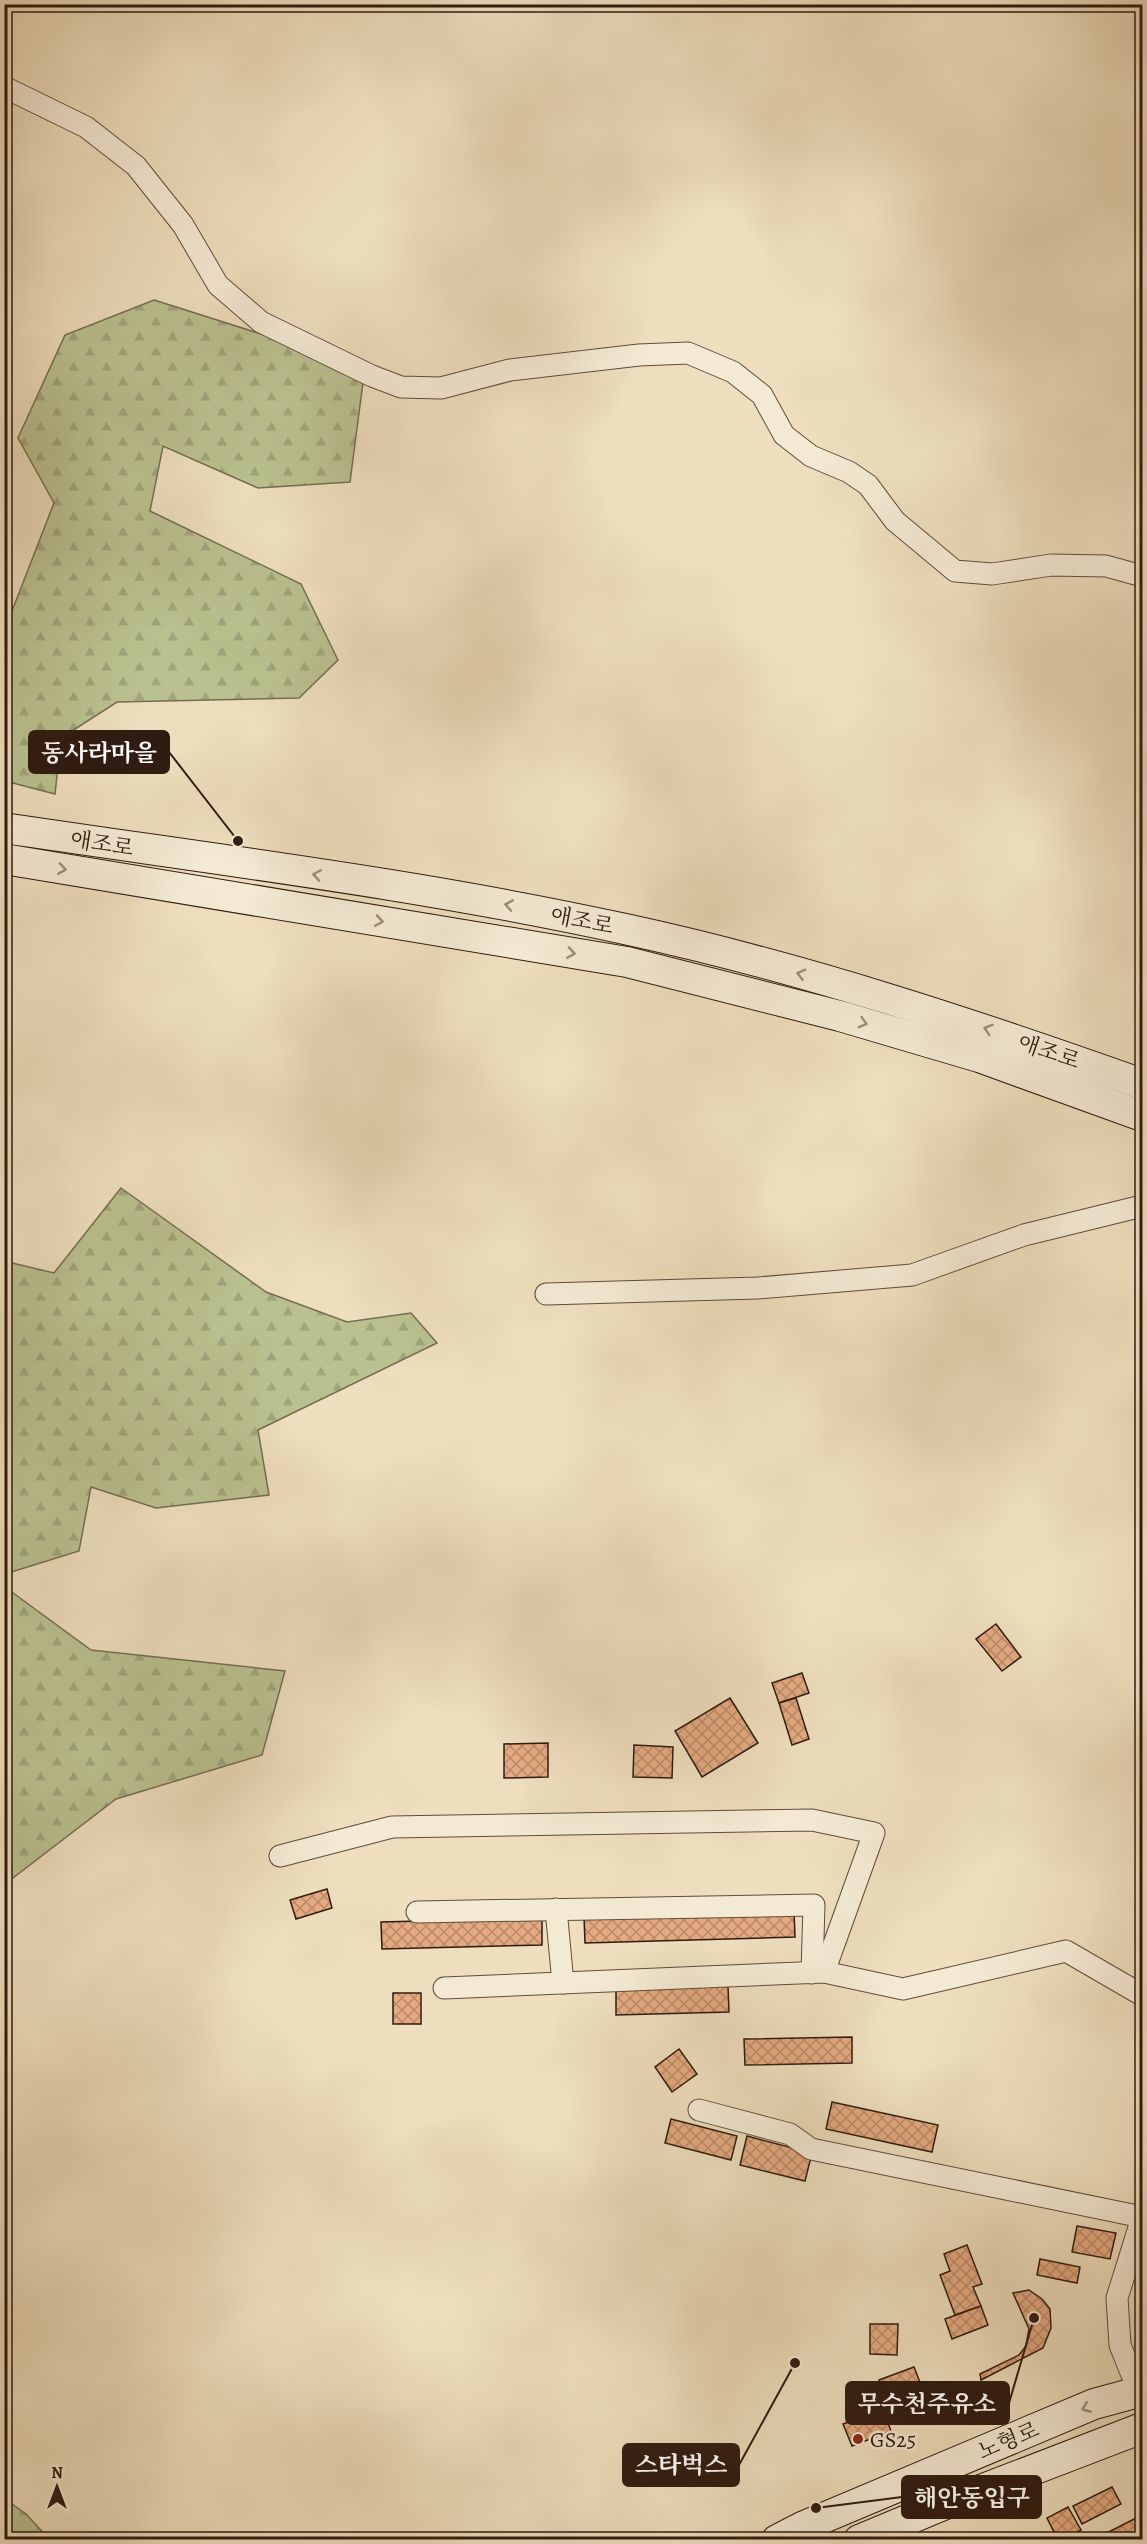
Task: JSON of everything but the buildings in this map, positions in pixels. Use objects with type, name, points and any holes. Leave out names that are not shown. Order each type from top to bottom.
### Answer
[{"type":"street","points":[[4,87],[86,127],[136,166],[183,225],[218,285],[261,322],[372,375],[401,387],[441,388],[510,370],[639,355],[688,353],[733,372],[762,394],[784,435],[811,456],[849,472],[868,485],[895,521],[956,571],[992,574],[1051,565],[1106,566],[1143,576]]},
{"type":"street","name":"애조로","points":[[4,828],[512,906],[628,929],[881,997],[990,1030],[1143,1084]]},
{"type":"street","name":"애조로","points":[[4,859],[627,962],[862,1022],[979,1057],[1143,1116]]},
{"type":"street","points":[[546,1294],[758,1288],[912,1275],[1024,1236],[1143,1206]]},
{"type":"street","points":[[280,1856],[392,1827],[812,1820],[874,1833],[818,1972]]},
{"type":"street","points":[[417,1912],[814,1905],[818,1972]]},
{"type":"street","points":[[556,1909],[563,1983]]},
{"type":"street","points":[[444,1988],[818,1972],[903,1989],[1066,1951],[1143,1995]]},
{"type":"street","points":[[699,2110],[790,2134],[811,2149],[1143,2218],[1117,2298],[1120,2345],[1141,2395]]},
{"type":"street","name":"노형로","points":[[777,2540],[802,2527],[1094,2404],[1141,2395]]},
{"type":"street","name":"노형로","points":[[860,2540],[960,2498],[1143,2428]]},
{"type":"green space","points":[[154,300],[365,367],[350,482],[258,488],[163,446],[150,511],[301,584],[338,660],[299,698],[117,702],[61,738],[55,794],[5,781],[4,608],[12,611],[54,503],[18,438],[65,335]]},
{"type":"green space","points":[[121,1188],[266,1292],[347,1322],[411,1313],[437,1343],[258,1430],[269,1495],[156,1508],[91,1487],[79,1551],[5,1574],[5,1258],[8,1262],[54,1273]]},
{"type":"green space","points":[[5,1587],[91,1650],[285,1671],[262,1755],[116,1799],[5,1884]]},
{"type":"green space","points":[[5,2499],[26,2514],[49,2539],[5,2539]]},
{"type":"place","name":"동사라마을","points":[[238,841]]},
{"type":"place","name":"무수천주유소","points":[[1034,2318]]},
{"type":"place","name":"스타벅스","points":[[795,2363]]},
{"type":"place","name":"GS25","points":[[858,2439]]},
{"type":"place","name":"해안동입구","points":[[816,2508]]}]
